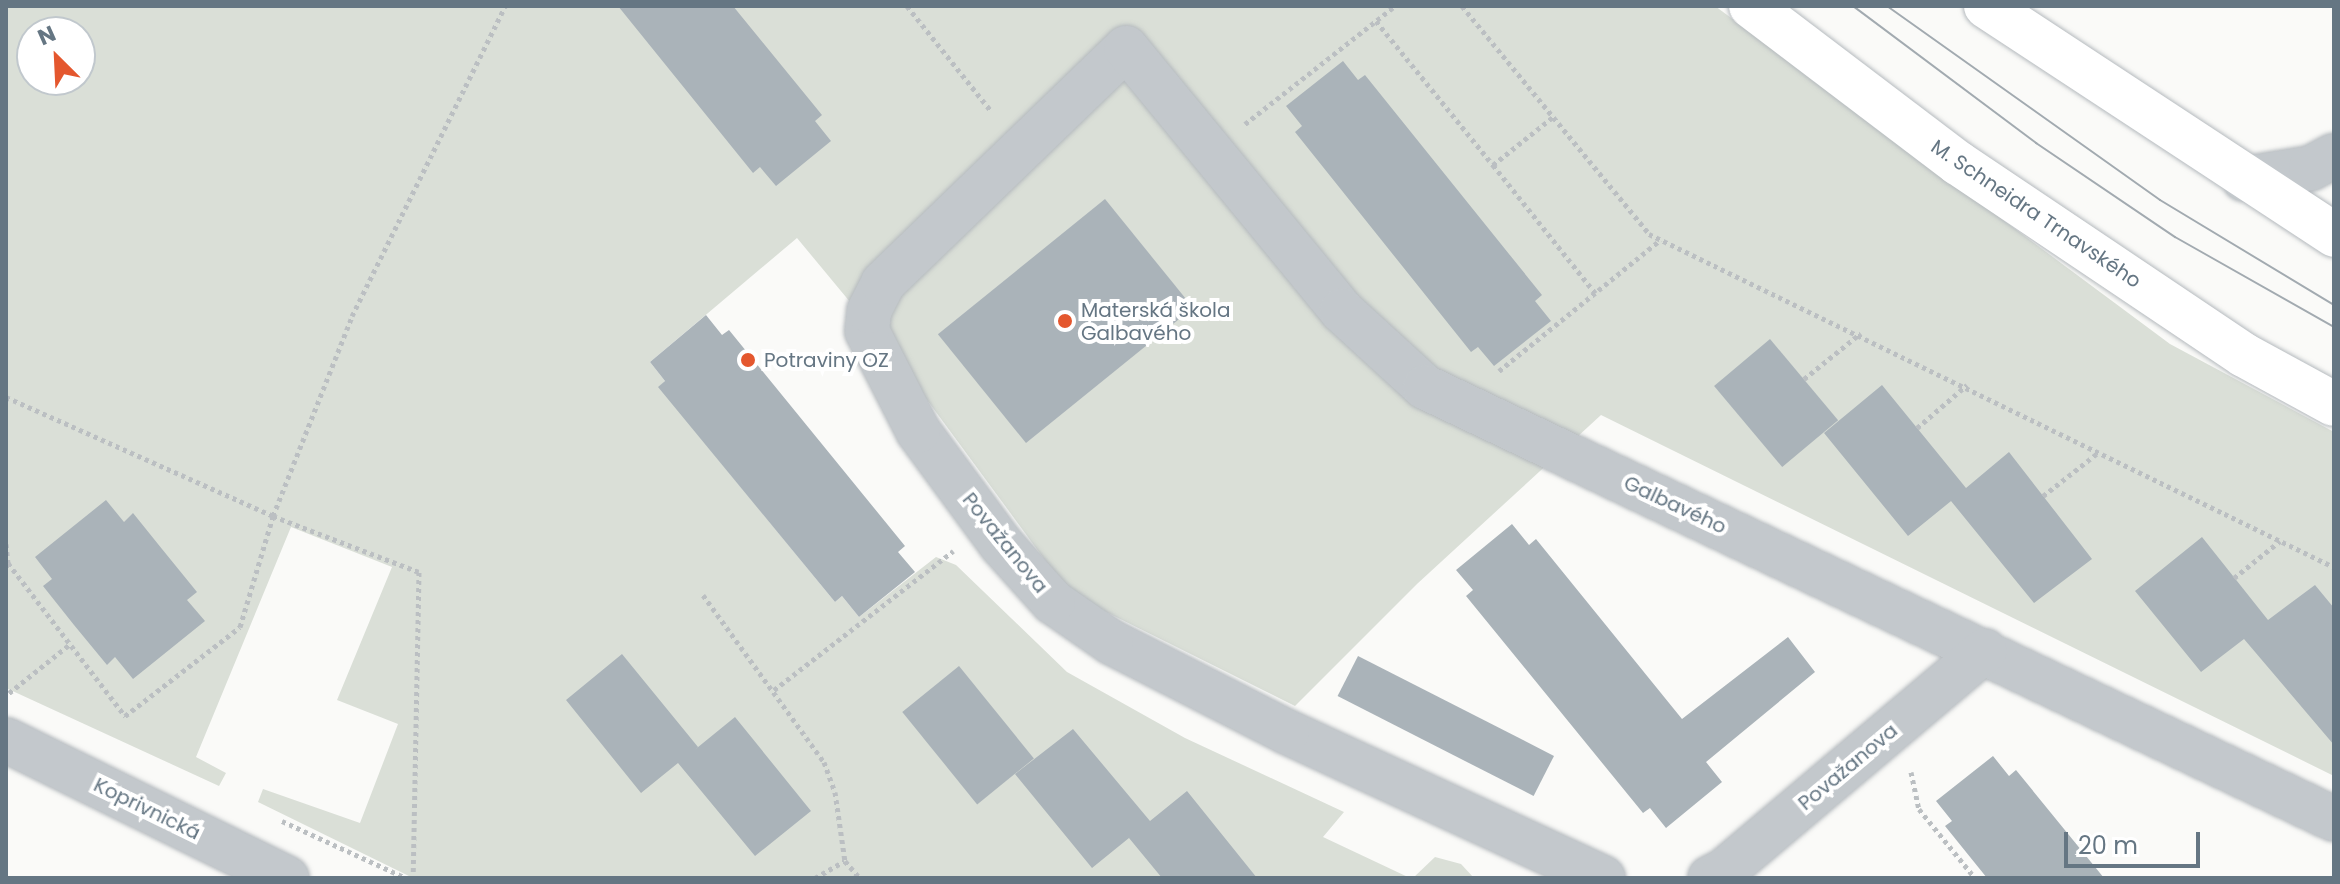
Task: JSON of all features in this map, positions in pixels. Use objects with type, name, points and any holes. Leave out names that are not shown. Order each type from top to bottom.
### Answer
[{"type":"main road","name":"M. Schneidra Trnavského","points":[[1751,6],[1958,163],[2244,355],[2334,404]]},
{"type":"main road","points":[[1986,6],[2244,179],[2334,235]]},
{"type":"street","name":"Galbavého","points":[[1126,48],[1342,311],[1425,387],[2334,819]]},
{"type":"street","name":"Považanova","points":[[1126,48],[883,283],[869,311],[867,331],[918,431],[1022,567],[1053,602],[1111,642],[1287,732],[1603,878]]},
{"type":"street","points":[[2244,179],[2311,168],[2334,156]]},
{"type":"street","name":"Považanova","points":[[1710,878],[1724,871],[1984,651]]},
{"type":"street","name":"Koprivnická","points":[[6,740],[287,878]]},
{"type":"path","points":[[6,544],[7,563],[125,716],[240,627],[273,516],[352,316],[505,6]]},
{"type":"path","points":[[907,6],[991,111]]},
{"type":"path","points":[[1237,131],[1395,6]]},
{"type":"path","points":[[1462,6],[1649,234],[1861,333],[2334,567]]},
{"type":"path","points":[[1376,21],[1595,293]]},
{"type":"path","points":[[1493,165],[1553,117]]},
{"type":"path","points":[[1485,382],[1660,240]]},
{"type":"path","points":[[1804,379],[1861,333]]},
{"type":"path","points":[[1917,428],[1967,385]]},
{"type":"path","points":[[6,397],[273,516],[419,572],[413,878]]},
{"type":"path","points":[[2043,496],[2099,452]]},
{"type":"path","points":[[2234,578],[2280,541]]},
{"type":"path","points":[[774,690],[954,551]]},
{"type":"path","points":[[703,595],[824,762],[835,792],[845,861],[860,878]]},
{"type":"path","points":[[9,693],[69,645]]},
{"type":"path","points":[[1912,761],[1910,782],[1919,809],[1975,878]]},
{"type":"path","points":[[815,878],[845,861]]},
{"type":"shaded area","points":[[6,6],[1715,6],[2170,344],[2334,432],[2334,776],[1601,415],[1417,584],[1295,706],[1070,594],[894,355],[797,238],[650,362],[665,381],[659,387],[835,602],[842,596],[859,617],[936,557],[956,565],[1067,672],[1185,738],[1344,812],[1323,837],[1410,878],[413,878],[258,802],[263,789],[360,823],[398,724],[337,700],[392,567],[291,527],[196,757],[226,773],[219,786],[6,688]]},
{"type":"shaded area","points":[[1435,857],[1461,864],[1474,878],[1413,878]]},
{"type":"building","points":[[618,6],[733,6],[822,115],[815,121],[831,141],[776,186],[760,167],[753,173]]},
{"type":"building","points":[[1343,61],[1358,80],[1365,75],[1542,295],[1535,301],[1551,321],[1494,366],[1478,347],[1471,352],[1295,132],[1302,126],[1286,106]]},
{"type":"building","name":"Materská škola Galbavého","points":[[1105,199],[1193,308],[1026,443],[938,334]]},
{"type":"building","points":[[706,315],[722,335],[729,330],[905,546],[898,552],[915,572],[859,617],[842,596],[835,602],[658,387],[665,381],[650,362]]},
{"type":"building","points":[[1770,339],[1838,420],[1782,467],[1714,386]]},
{"type":"building","points":[[1882,385],[1966,488],[2009,452],[2092,559],[2034,603],[1951,501],[1908,536],[1824,433]]},
{"type":"building","points":[[106,500],[124,522],[133,513],[197,592],[187,600],[205,621],[133,679],[115,657],[107,665],[74,625],[43,586],[52,579],[35,557]]},
{"type":"building","points":[[1512,524],[1529,545],[1536,539],[1682,719],[1788,637],[1815,672],[1706,762],[1722,782],[1666,828],[1650,808],[1643,813],[1466,596],[1473,590],[1456,570]]},
{"type":"building","points":[[2202,537],[2268,620],[2315,585],[2334,608],[2334,745],[2244,639],[2201,672],[2135,591]]},
{"type":"building","points":[[622,654],[698,747],[692,752],[735,717],[811,811],[755,856],[678,763],[641,793],[566,700]]},
{"type":"building","points":[[1358,656],[1554,756],[1534,796],[1338,696]]},
{"type":"building","points":[[959,666],[1034,758],[977,804],[902,712]]},
{"type":"building","points":[[1073,729],[1150,821],[1187,791],[1257,878],[1162,878],[1129,838],[1145,825],[1092,868],[1015,774]]},
{"type":"building","points":[[1993,756],[2009,776],[2016,770],[2104,878],[1987,878],[1945,826],[1952,821],[1936,801]]},
{"type":"tram line","points":[[1853,6],[2036,143],[2175,237],[2334,327]]},
{"type":"tram line","points":[[1887,6],[2160,200],[2334,305]]},
{"type":"place","name":"Materská škola Galbavého","points":[[1065,321]]},
{"type":"place","name":"Potraviny OZ","points":[[748,360]]}]
